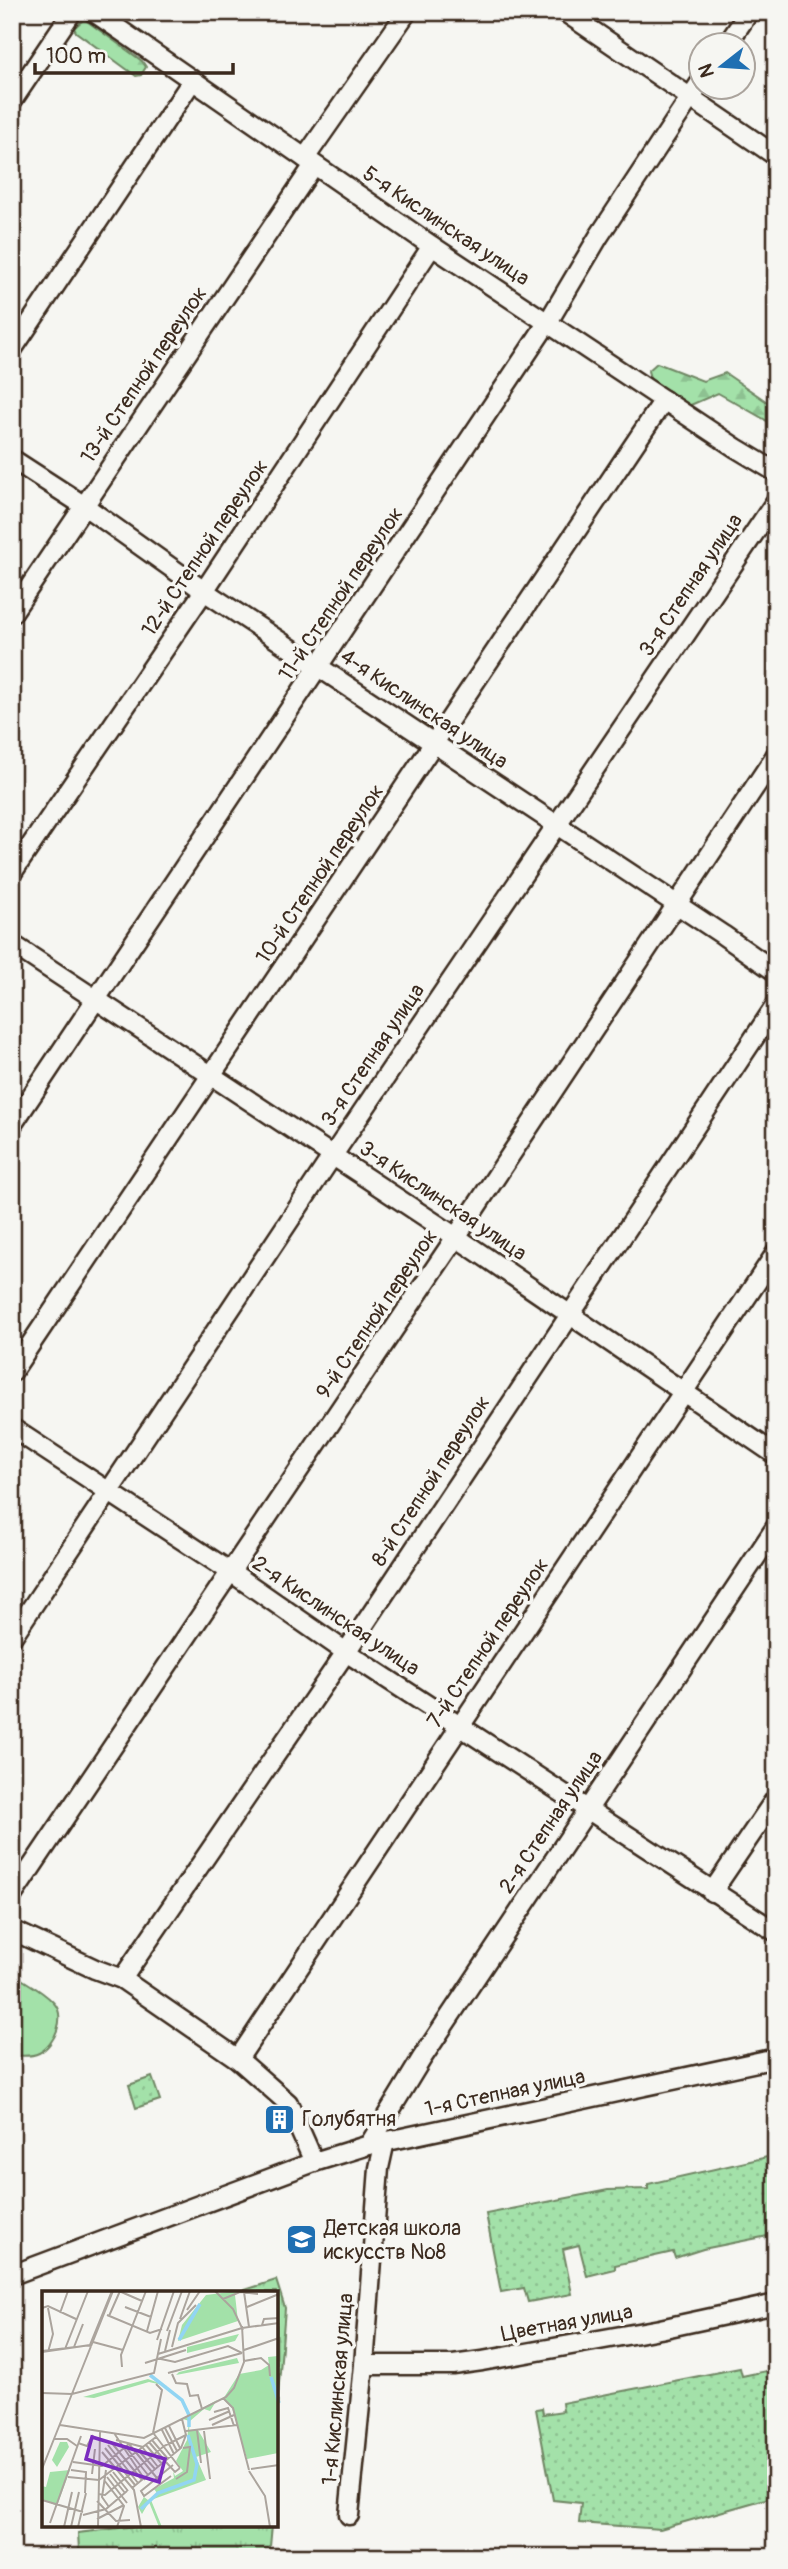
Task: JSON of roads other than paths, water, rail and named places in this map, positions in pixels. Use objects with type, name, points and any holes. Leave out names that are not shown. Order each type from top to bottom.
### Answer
[{"type":"street","points":[[12,102],[72,12]]},
{"type":"street","name":"5-я Кислинская улица","points":[[94,12],[432,246],[776,472]]},
{"type":"street","name":"13-й Степной переулок","points":[[12,613],[407,12]]},
{"type":"street","points":[[565,12],[686,86]]},
{"type":"street","points":[[735,32],[748,12]]},
{"type":"street","points":[[12,350],[192,81]]},
{"type":"street","name":"11-й Степной переулок","points":[[12,1125],[321,667],[548,322],[599,236],[688,102]]},
{"type":"street","points":[[709,102],[776,156]]},
{"type":"street","name":"12-й Степной переулок","points":[[12,873],[204,591],[432,246]]},
{"type":"street","name":"10-й Степной переулок","points":[[12,1372],[664,400]]},
{"type":"street","name":"4-я Кислинская улица","points":[[12,459],[83,505],[204,591],[776,972]]},
{"type":"street","name":"3-я Степная улица","points":[[12,1637],[110,1494],[333,1155],[776,501]]},
{"type":"street","name":"9-й Степной переулок","points":[[12,1896],[456,1237],[776,755]]},
{"type":"street","name":"3-я Кислинская улица","points":[[12,944],[456,1237],[776,1455]]},
{"type":"street","name":"8-й Степной переулок","points":[[122,1979],[346,1652],[776,1005]]},
{"type":"street","name":"7-й Степной переулок","points":[[238,2059],[776,1253]]},
{"type":"street","name":"2-я Кислинская улица","points":[[12,1428],[231,1572],[346,1652],[776,1932]]},
{"type":"street","name":"2-я Степная улица","points":[[377,2143],[422,2058],[776,1527]]},
{"type":"street","points":[[712,1892],[776,1798]]},
{"type":"street","points":[[12,1930],[94,1969],[122,1979],[238,2059],[288,2103],[314,2162]]},
{"type":"street","name":"1-я Степная улица","points":[[12,2275],[314,2162],[377,2143],[776,2058]]},
{"type":"street","name":"1-я Кислинская улица","points":[[349,2515],[365,2365],[379,2168],[377,2143]]},
{"type":"street","name":"Цветная улица","points":[[365,2365],[453,2365],[482,2361],[660,2329],[776,2304]]},
{"type":"place","name":"Голубятня","points":[[279,2119]]},
{"type":"place","name":"Детская школа искусств №8","points":[[301,2240]]}]
